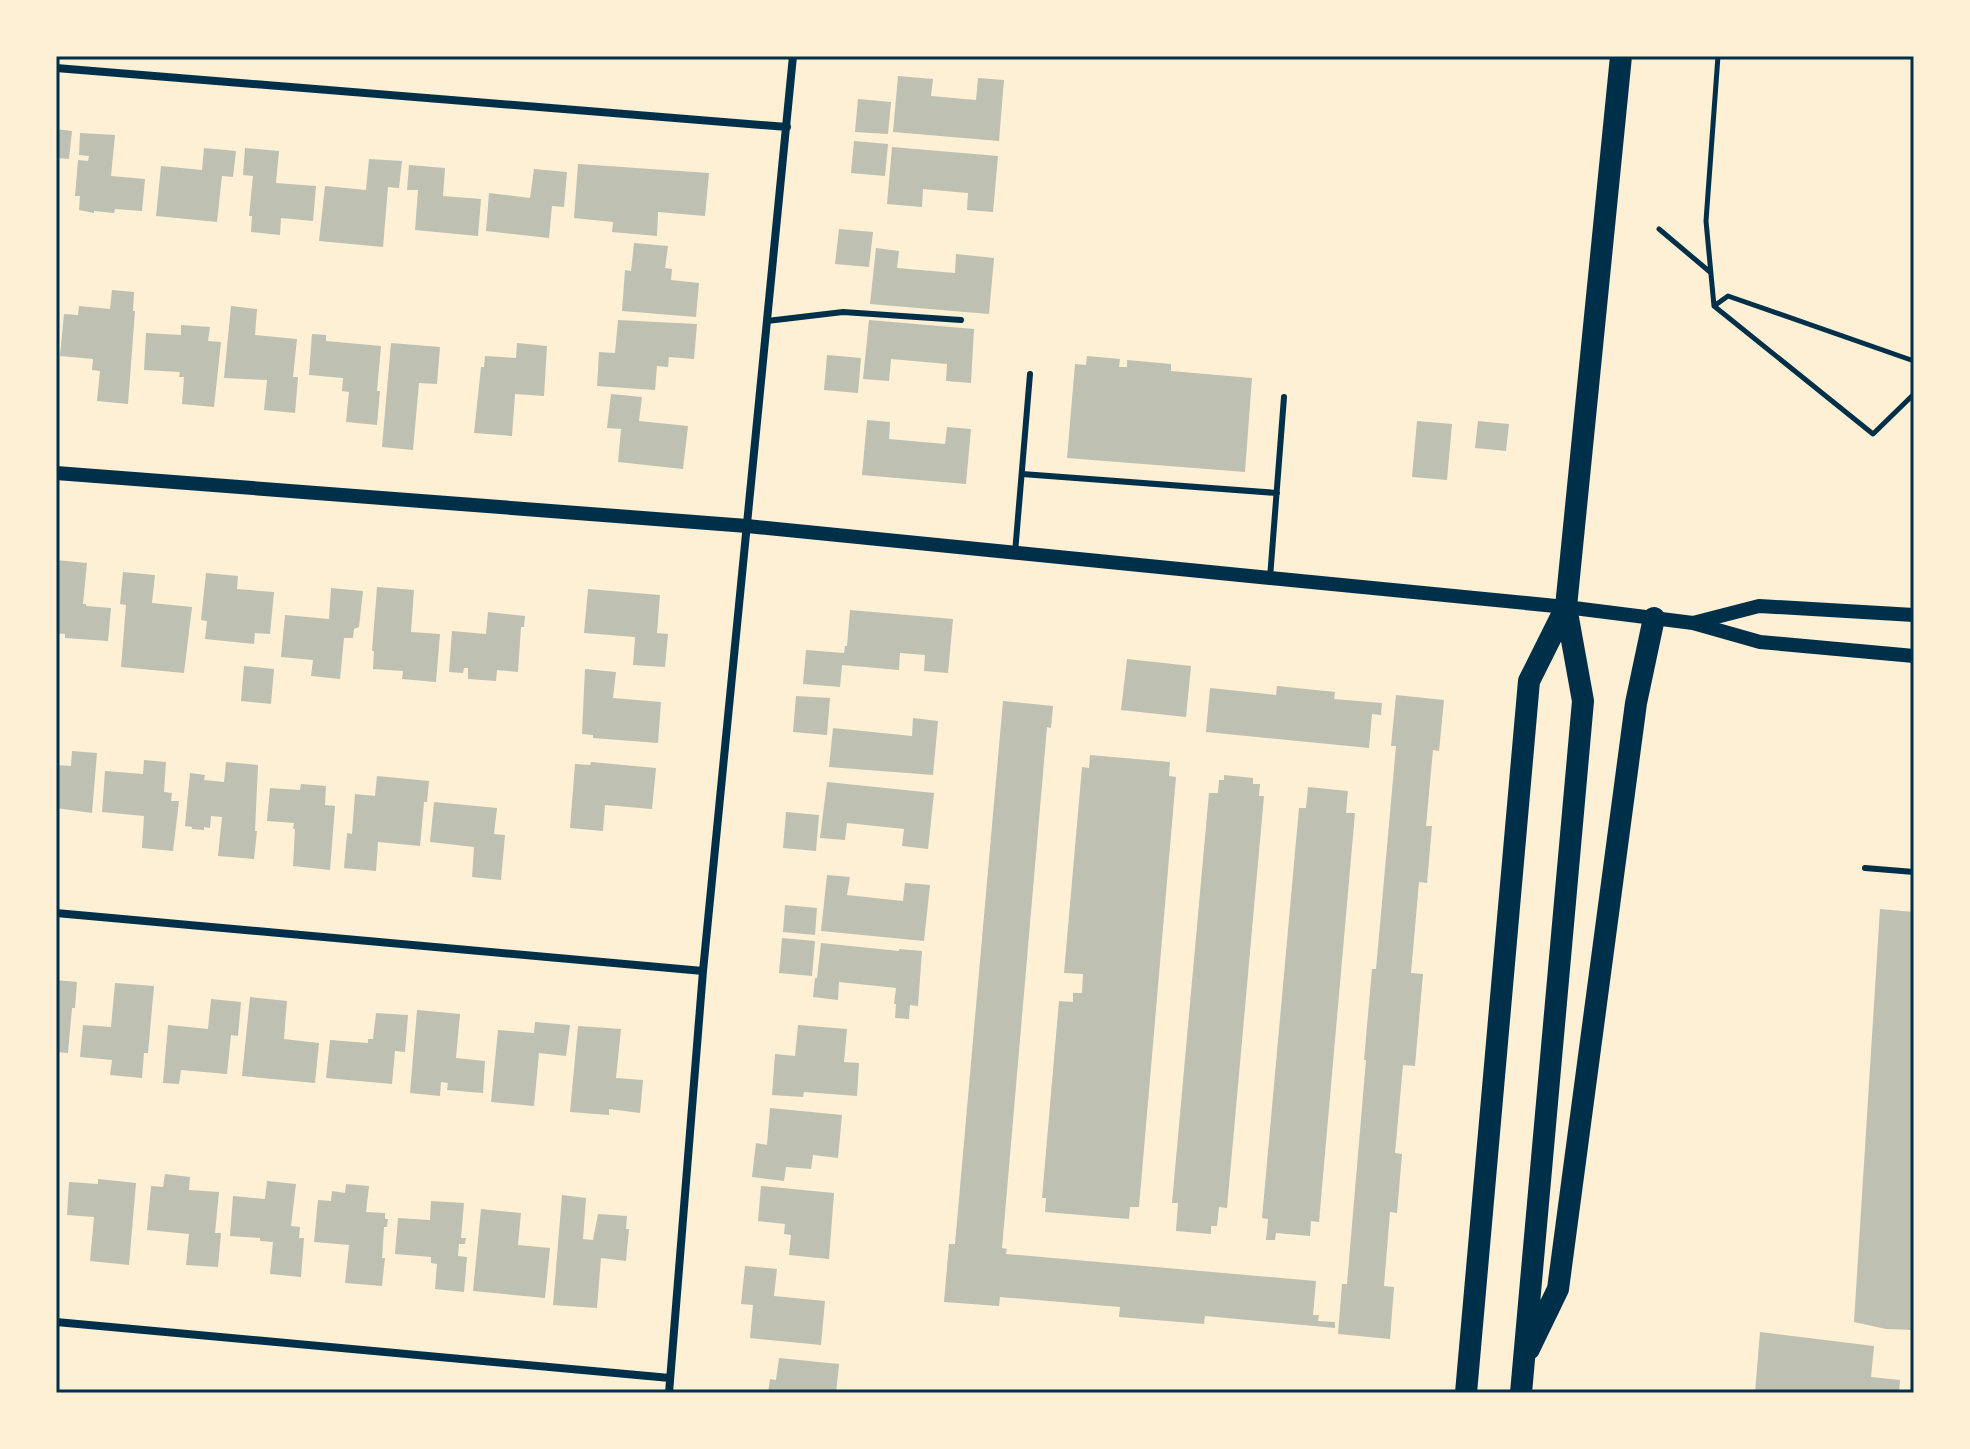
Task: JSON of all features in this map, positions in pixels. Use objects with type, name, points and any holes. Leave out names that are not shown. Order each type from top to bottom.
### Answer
[{"type":"highway","points":[[1521,1393],[1583,701],[1566,607],[1621,56]]},
{"type":"highway","points":[[1466,1393],[1529,681],[1566,607]]},
{"type":"highway","points":[[1524,1361],[1558,1289],[1636,703],[1654,618]]},
{"type":"street","points":[[669,1393],[703,971],[793,56]]},
{"type":"street","points":[[56,68],[787,127]]},
{"type":"street","points":[[56,473],[747,526],[1566,607],[1693,623],[1760,642],[1914,656]]},
{"type":"street","points":[[1693,623],[1759,606],[1914,615]]},
{"type":"street","points":[[56,913],[703,971]]},
{"type":"street","points":[[56,1322],[670,1378]]},
{"type":"lane","points":[[767,321],[843,312],[961,320]]},
{"type":"lane","points":[[1015,553],[1030,374]]},
{"type":"lane","points":[[1270,578],[1284,397]]},
{"type":"lane","points":[[1022,474],[1277,493]]},
{"type":"lane","points":[[1865,868],[1914,872]]},
{"type":"path","points":[[1718,56],[1706,221],[1714,306],[1873,434],[1914,394]]},
{"type":"path","points":[[1659,229],[1711,273]]},
{"type":"path","points":[[1714,306],[1728,296],[1914,361]]},
{"type":"building","points":[[898,76],[933,79],[931,96],[976,100],[978,78],[1004,80],[999,141],[893,132]]},
{"type":"building","points":[[858,99],[891,102],[888,134],[855,132]]},
{"type":"building","points":[[56,129],[72,131],[69,159],[56,158]]},
{"type":"building","points":[[80,133],[115,135],[111,176],[145,179],[142,211],[115,209],[114,213],[94,213],[79,210],[80,196],[75,196],[78,160],[88,161],[89,156],[79,155]]},
{"type":"building","points":[[854,141],[888,144],[885,176],[851,173]]},
{"type":"building","points":[[892,147],[998,156],[993,212],[967,210],[968,193],[923,189],[922,207],[887,204]]},
{"type":"building","points":[[204,148],[236,151],[233,177],[222,176],[217,222],[156,216],[161,166],[202,170]]},
{"type":"building","points":[[245,148],[279,151],[276,183],[316,186],[313,221],[281,218],[280,235],[251,232],[252,216],[249,216],[253,176],[243,175]]},
{"type":"building","points":[[369,159],[402,161],[399,188],[388,187],[383,247],[319,241],[325,186],[366,190]]},
{"type":"building","points":[[578,164],[709,173],[705,216],[658,212],[657,236],[612,232],[613,222],[574,218]]},
{"type":"building","points":[[409,165],[445,168],[443,196],[481,199],[478,236],[415,230],[418,190],[407,190]]},
{"type":"building","points":[[534,169],[567,172],[564,207],[552,206],[549,238],[486,231],[489,193],[530,198]]},
{"type":"building","points":[[839,229],[873,232],[869,267],[835,264]]},
{"type":"building","points":[[634,243],[668,246],[665,268],[672,269],[671,280],[699,283],[696,317],[622,311],[625,270],[631,271]]},
{"type":"building","points":[[876,248],[899,251],[897,268],[955,273],[956,254],[994,258],[989,314],[870,304]]},
{"type":"building","points":[[112,290],[134,292],[128,404],[97,401],[100,371],[92,370],[93,359],[60,356],[64,314],[78,315],[79,306],[110,309]]},
{"type":"building","points":[[231,306],[257,309],[255,335],[297,339],[293,377],[298,377],[295,413],[264,410],[267,380],[224,378]]},
{"type":"building","points":[[618,320],[697,324],[694,359],[669,357],[668,367],[657,366],[655,390],[597,386],[599,352],[615,353]]},
{"type":"building","points":[[869,320],[974,329],[971,383],[946,381],[947,364],[891,359],[889,381],[863,379]]},
{"type":"building","points":[[181,325],[210,327],[208,341],[221,342],[214,407],[182,404],[184,377],[179,377],[180,372],[144,370],[146,333],[181,335]]},
{"type":"building","points":[[312,334],[326,335],[326,341],[381,346],[377,425],[346,422],[349,392],[342,391],[343,378],[309,375]]},
{"type":"building","points":[[391,343],[440,347],[437,384],[419,383],[413,450],[382,447]]},
{"type":"building","points":[[517,343],[547,346],[544,396],[515,394],[512,436],[474,433],[481,367],[484,367],[485,356],[516,358]]},
{"type":"building","points":[[827,355],[861,358],[858,393],[824,390]]},
{"type":"building","points":[[1087,356],[1120,359],[1119,367],[1127,367],[1127,360],[1171,364],[1171,371],[1252,378],[1245,472],[1067,458],[1075,364],[1086,365]]},
{"type":"building","points":[[611,394],[642,397],[639,421],[688,426],[683,469],[618,462],[621,429],[607,428]]},
{"type":"building","points":[[867,420],[890,422],[889,439],[945,444],[947,427],[971,429],[966,484],[862,475]]},
{"type":"building","points":[[1417,421],[1452,424],[1447,480],[1412,477]]},
{"type":"building","points":[[1478,421],[1509,424],[1506,451],[1475,448]]},
{"type":"building","points":[[56,560],[87,563],[83,604],[111,608],[108,641],[65,638],[65,634],[56,633]]},
{"type":"building","points":[[123,572],[155,575],[152,603],[192,607],[184,673],[121,667],[126,605],[120,604]]},
{"type":"building","points":[[206,573],[238,576],[237,589],[274,592],[270,634],[255,633],[254,644],[205,639],[207,621],[201,620]]},
{"type":"building","points":[[377,587],[414,590],[411,632],[440,634],[436,682],[402,679],[403,671],[373,669]]},
{"type":"building","points":[[331,588],[363,591],[359,627],[354,629],[353,638],[344,638],[340,679],[311,676],[313,660],[281,657],[285,615],[329,619]]},
{"type":"building","points":[[588,589],[660,595],[657,633],[668,634],[665,667],[633,665],[635,637],[584,633]]},
{"type":"building","points":[[850,610],[953,619],[948,673],[924,671],[925,655],[900,653],[899,670],[842,665],[840,687],[803,684],[806,650],[844,653]]},
{"type":"building","points":[[488,612],[525,616],[524,627],[521,627],[518,672],[497,670],[496,681],[468,679],[468,668],[464,668],[463,673],[449,672],[452,631],[486,634]]},
{"type":"building","points":[[1127,659],[1191,666],[1186,717],[1121,710]]},
{"type":"building","points":[[244,666],[274,669],[271,704],[241,701]]},
{"type":"building","points":[[585,669],[616,672],[613,698],[661,702],[658,743],[593,738],[593,735],[582,734]]},
{"type":"building","points":[[1277,686],[1335,692],[1334,699],[1382,703],[1381,715],[1372,714],[1369,748],[1206,732],[1210,688],[1276,695]]},
{"type":"building","points":[[1396,695],[1444,700],[1439,751],[1433,750],[1426,826],[1432,826],[1427,883],[1419,882],[1411,973],[1423,974],[1415,1066],[1403,1065],[1395,1153],[1402,1154],[1397,1213],[1390,1212],[1384,1286],[1394,1287],[1390,1339],[1338,1334],[1342,1284],[1347,1284],[1372,969],[1376,969],[1396,746],[1391,746]]},
{"type":"building","points":[[796,696],[830,698],[827,735],[793,732]]},
{"type":"building","points":[[1003,701],[1053,706],[1051,728],[1047,727],[1002,1248],[1007,1249],[1006,1254],[1316,1281],[1313,1315],[1319,1315],[1318,1321],[1335,1322],[1335,1328],[1205,1316],[1204,1324],[1119,1317],[1120,1307],[1000,1297],[999,1306],[944,1302],[949,1244],[955,1244]]},
{"type":"building","points":[[913,718],[938,721],[933,775],[829,767],[833,728],[912,736]]},
{"type":"building","points":[[72,751],[97,753],[92,813],[56,808],[56,765],[71,766]]},
{"type":"building","points":[[1090,755],[1170,762],[1169,776],[1176,777],[1139,1207],[1130,1207],[1129,1219],[1045,1212],[1046,1198],[1042,1198],[1059,1001],[1073,1002],[1073,993],[1082,993],[1083,974],[1064,973],[1082,767],[1089,768]]},
{"type":"building","points":[[144,760],[166,762],[164,792],[172,793],[171,801],[179,801],[173,851],[142,848],[144,816],[102,812],[105,771],[143,774]]},
{"type":"building","points":[[226,762],[258,765],[254,859],[218,856],[222,817],[211,816],[210,828],[204,827],[204,830],[185,826],[190,773],[205,775],[204,780],[224,782]]},
{"type":"building","points":[[591,762],[656,768],[652,809],[605,805],[603,831],[570,828],[575,764],[590,765]]},
{"type":"building","points":[[1224,775],[1253,778],[1253,784],[1260,784],[1259,796],[1264,796],[1227,1208],[1219,1207],[1217,1226],[1211,1226],[1211,1234],[1176,1231],[1178,1203],[1172,1203],[1209,793],[1218,793],[1219,780],[1224,780]]},
{"type":"building","points":[[377,776],[429,781],[420,846],[378,842],[376,871],[344,868],[347,833],[352,834],[355,794],[375,796]]},
{"type":"building","points":[[827,782],[934,793],[928,849],[902,846],[904,829],[847,823],[845,840],[820,838]]},
{"type":"building","points":[[301,784],[326,786],[325,805],[335,806],[330,870],[293,866],[294,823],[267,821],[270,788],[300,790]]},
{"type":"building","points":[[1308,787],[1348,791],[1346,813],[1355,813],[1319,1222],[1311,1221],[1310,1236],[1276,1233],[1275,1240],[1266,1240],[1268,1219],[1262,1218],[1299,808],[1306,808]]},
{"type":"building","points":[[434,802],[497,808],[494,834],[505,835],[501,880],[472,877],[474,847],[430,842]]},
{"type":"building","points":[[786,812],[819,815],[816,851],[783,848]]},
{"type":"building","points":[[827,875],[850,877],[847,895],[903,901],[905,883],[930,885],[924,941],[821,931]]},
{"type":"building","points":[[785,905],[817,908],[815,935],[783,932]]},
{"type":"building","points":[[1880,909],[1914,912],[1914,1330],[1886,1329],[1854,1322]]},
{"type":"building","points":[[782,938],[815,941],[812,976],[779,973]]},
{"type":"building","points":[[821,943],[922,951],[918,1006],[910,1005],[909,1019],[895,1018],[896,988],[839,982],[838,1000],[813,997]]},
{"type":"building","points":[[56,980],[77,982],[68,1053],[56,1052]]},
{"type":"building","points":[[115,983],[154,986],[148,1053],[144,1053],[142,1078],[110,1075],[112,1060],[80,1057],[83,1025],[111,1027]]},
{"type":"building","points":[[250,997],[287,1001],[284,1039],[319,1043],[315,1083],[242,1076]]},
{"type":"building","points":[[211,999],[241,1002],[238,1036],[231,1035],[227,1074],[181,1070],[179,1084],[163,1083],[168,1025],[208,1029]]},
{"type":"building","points":[[417,1010],[460,1014],[456,1058],[485,1061],[483,1093],[447,1090],[448,1083],[441,1082],[440,1096],[410,1093]]},
{"type":"building","points":[[376,1013],[408,1015],[405,1052],[395,1051],[392,1084],[326,1078],[330,1040],[368,1043],[368,1039],[373,1039]]},
{"type":"building","points":[[535,1022],[570,1025],[566,1056],[539,1053],[534,1106],[491,1102],[498,1030],[534,1033]]},
{"type":"building","points":[[798,1025],[847,1029],[844,1062],[859,1063],[857,1096],[804,1092],[803,1097],[772,1095],[775,1054],[795,1056]]},
{"type":"building","points":[[578,1026],[621,1029],[616,1078],[643,1080],[640,1113],[609,1109],[609,1115],[570,1112]]},
{"type":"building","points":[[770,1108],[842,1115],[838,1158],[813,1155],[811,1169],[786,1167],[784,1181],[752,1177],[756,1143],[767,1145]]},
{"type":"building","points":[[165,1174],[190,1177],[189,1190],[219,1192],[215,1233],[221,1233],[218,1267],[186,1265],[189,1234],[147,1230],[151,1186],[163,1187]]},
{"type":"building","points":[[98,1179],[136,1183],[129,1265],[90,1261],[94,1217],[67,1215],[69,1182],[98,1184]]},
{"type":"building","points":[[267,1181],[296,1184],[291,1226],[300,1227],[299,1238],[304,1238],[301,1277],[270,1274],[273,1242],[230,1236],[233,1196],[265,1199]]},
{"type":"building","points":[[346,1184],[369,1186],[366,1212],[385,1213],[385,1219],[388,1219],[387,1227],[384,1227],[382,1286],[345,1283],[349,1245],[314,1242],[318,1200],[331,1201],[332,1191],[345,1193]]},
{"type":"building","points":[[761,1186],[834,1193],[829,1259],[789,1255],[791,1235],[784,1234],[785,1224],[758,1221]]},
{"type":"building","points":[[562,1195],[586,1198],[583,1239],[593,1240],[598,1214],[627,1216],[626,1261],[601,1258],[597,1308],[553,1305]]},
{"type":"building","points":[[431,1201],[464,1203],[461,1238],[466,1238],[465,1244],[459,1244],[458,1256],[467,1257],[464,1292],[435,1289],[437,1264],[431,1263],[431,1257],[395,1254],[398,1218],[430,1220]]},
{"type":"building","points":[[481,1209],[521,1213],[518,1245],[550,1248],[545,1298],[473,1291]]},
{"type":"building","points":[[745,1266],[777,1269],[774,1296],[825,1301],[821,1345],[750,1338],[753,1305],[741,1304]]},
{"type":"building","points":[[1760,1332],[1874,1346],[1871,1377],[1900,1380],[1899,1393],[1755,1393]]},
{"type":"building","points":[[779,1358],[839,1364],[836,1393],[768,1393],[770,1379],[776,1380]]}]
